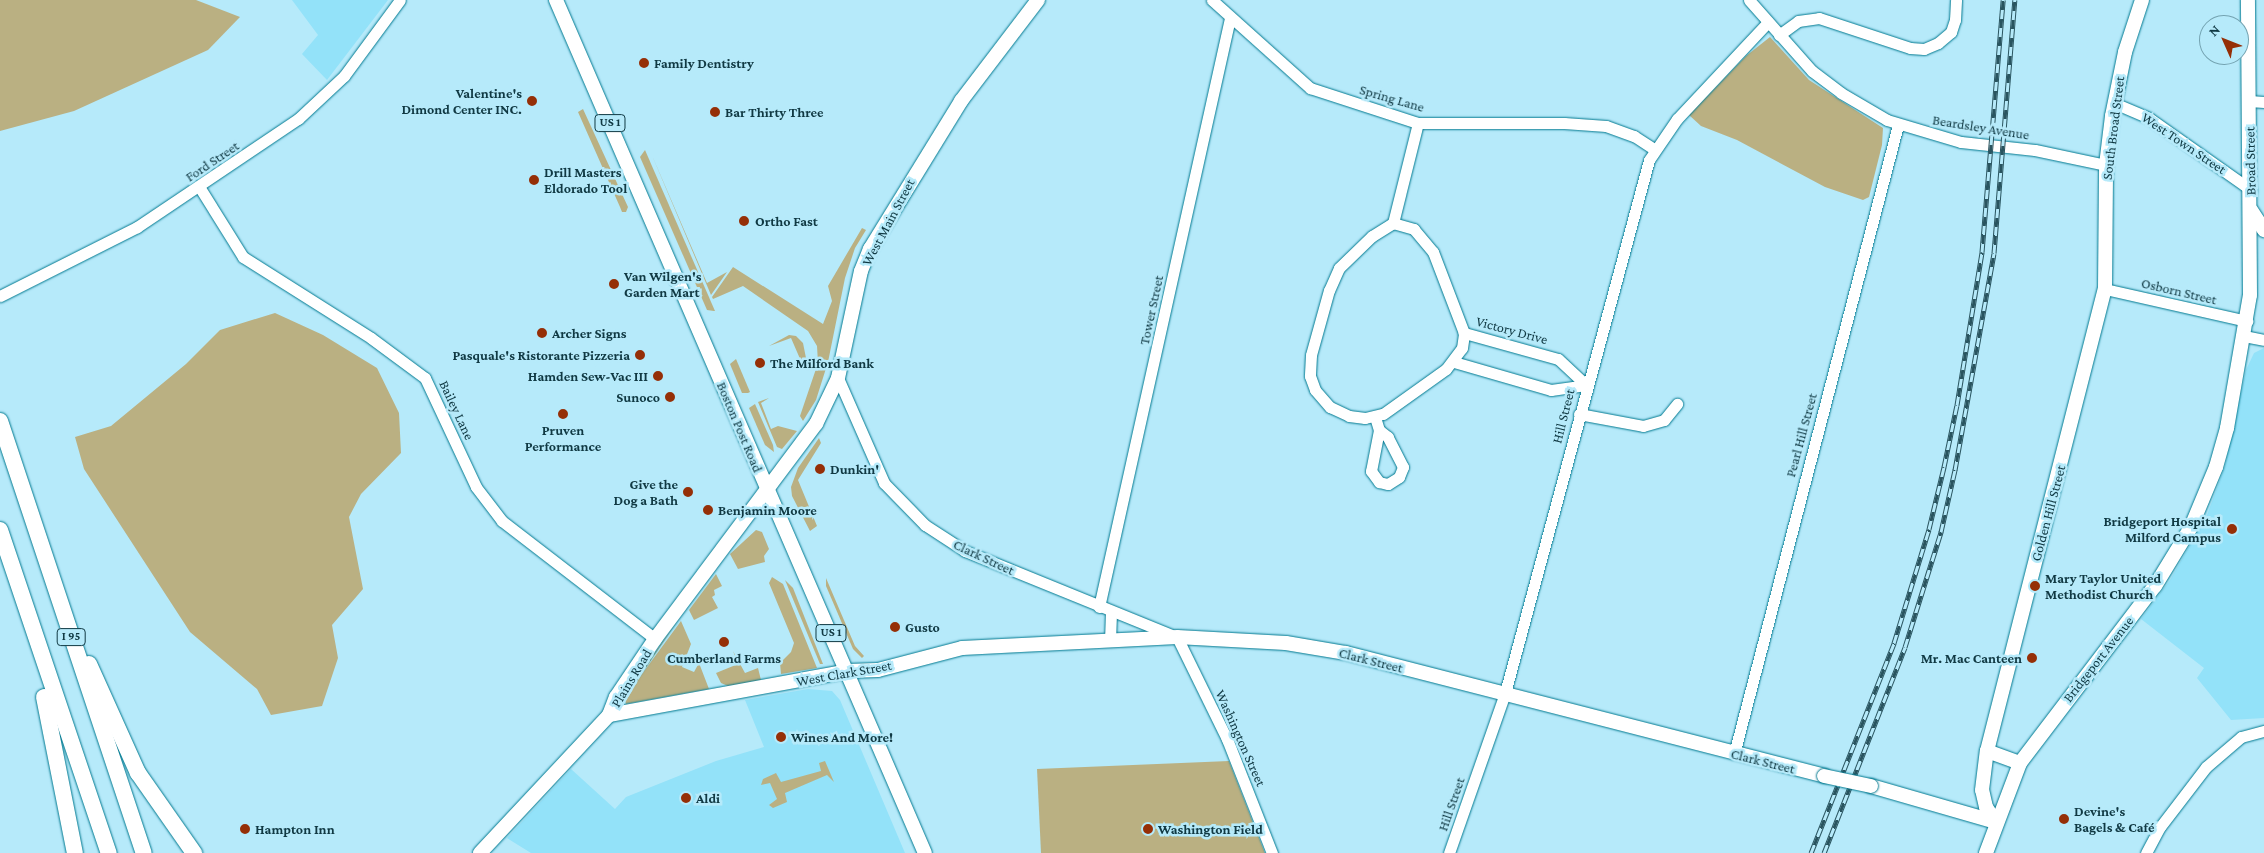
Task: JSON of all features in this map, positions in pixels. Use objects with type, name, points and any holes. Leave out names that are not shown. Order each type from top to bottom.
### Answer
[{"type":"highway","name":"I 95","points":[[0,421],[144,853]]},
{"type":"highway","name":"I 95","points":[[0,530],[108,853]]},
{"type":"highway","points":[[52,579],[138,773],[194,853]]},
{"type":"highway","points":[[23,600],[59,764],[75,853]]},
{"type":"main road","name":"Boston Post Road","points":[[556,0],[767,491],[848,671],[925,853]]},
{"type":"main road","name":"West Main Street","points":[[767,491],[816,424],[838,378],[862,271],[870,249],[961,101],[1038,0]]},
{"type":"main road","name":"South Broad Street","points":[[2105,289],[2106,165],[2114,103],[2125,52],[2142,0]]},
{"type":"main road","name":"Broad Street","points":[[2247,321],[2252,210],[2248,0]]},
{"type":"main road","points":[[2252,210],[2264,230]]},
{"type":"main road","name":"Golden Hill Street","points":[[1996,822],[1986,807],[1982,790],[1987,751],[2003,678],[2084,380],[2105,289]]},
{"type":"main road","name":"Bridgeport Avenue","points":[[1986,853],[1996,822],[2020,763],[2155,586],[2191,527],[2210,486],[2223,444],[2247,321]]},
{"type":"main road","name":"Plains Road","points":[[480,853],[609,715],[616,697],[655,639],[767,491]]},
{"type":"main road","name":"Clark Street","points":[[1177,637],[1312,646],[1734,754],[1871,786],[1996,822]]},
{"type":"main road","name":"West Clark Street","points":[[609,715],[848,671],[878,670],[936,652],[982,645],[1177,637]]},
{"type":"main road","points":[[1987,751],[2020,763]]},
{"type":"street","name":"Ford Street","points":[[0,296],[87,255],[200,188],[298,119],[330,91],[400,0]]},
{"type":"street","name":"Spring Lane","points":[[1212,0],[1310,88],[1418,123],[1564,123],[1606,126],[1629,134],[1654,149]]},
{"type":"street","points":[[1749,0],[1768,22]]},
{"type":"street","points":[[1779,35],[1798,21],[1819,18],[1902,46],[1924,49],[1938,43],[1950,32],[1955,20],[1956,0]]},
{"type":"street","name":"Tower Street","points":[[1099,607],[1230,18]]},
{"type":"street","name":"Beardsley Avenue","points":[[1768,22],[1799,59],[1827,84],[1898,125],[1961,142],[2035,150],[2106,165]]},
{"type":"street","name":"Hill Street","points":[[1450,853],[1505,694],[1641,180],[1654,149],[1678,119],[1768,22]]},
{"type":"street","points":[[2249,101],[2264,102]]},
{"type":"street","name":"West Town Street","points":[[2114,103],[2149,118],[2251,190]]},
{"type":"street","points":[[1418,123],[1393,223],[1380,230],[1339,268],[1329,290],[1309,364],[1312,384],[1330,407],[1349,416],[1375,417],[1454,362],[1462,348],[1464,333]]},
{"type":"street","name":"Pearl Hill Street","points":[[1734,754],[1898,125]]},
{"type":"street","name":"Bailey Lane","points":[[200,188],[243,257],[372,338],[425,378],[476,487],[502,521],[655,639]]},
{"type":"street","name":"Victory Drive","points":[[1393,223],[1414,229],[1433,252],[1464,333],[1558,358],[1586,385]]},
{"type":"street","name":"Osborn Street","points":[[2105,289],[2247,321]]},
{"type":"street","points":[[2244,336],[2264,340]]},
{"type":"street","points":[[1454,362],[1550,390],[1586,385]]},
{"type":"street","name":"Clark Street","points":[[838,378],[884,483],[913,516],[965,551],[1111,612],[1177,637]]},
{"type":"street","points":[[1578,414],[1643,426],[1664,420],[1677,404]]},
{"type":"street","points":[[1375,417],[1380,430]]},
{"type":"street","points":[[1110,640],[1111,612]]},
{"type":"street","name":"Washington Street","points":[[1177,637],[1227,739],[1272,853]]},
{"type":"street","points":[[2146,853],[2160,827],[2206,767],[2241,737],[2264,731]]},
{"type":"shaded area","points":[[0,0],[196,0],[240,17],[208,50],[74,111],[0,131]]},
{"type":"shaded area","points":[[292,0],[388,0],[327,80],[302,54],[318,35]]},
{"type":"shaded area","points":[[1770,37],[1809,80],[1883,128],[1882,145],[1869,197],[1863,200],[1825,187],[1737,140],[1701,126],[1689,115],[1746,56]]},
{"type":"shaded area","points":[[583,109],[628,207],[626,212],[622,212],[578,112]]},
{"type":"shaded area","points":[[645,150],[715,311],[707,310],[640,157]]},
{"type":"shaded area","points":[[651,153],[707,283],[727,272],[711,295]]},
{"type":"shaded area","points":[[862,228],[866,230],[855,248],[845,278],[828,362],[816,400],[803,421],[800,416],[818,363],[817,346],[808,331],[743,286],[713,299],[712,297],[733,267],[823,324],[832,301],[828,286]]},
{"type":"shaded area","points":[[275,313],[323,335],[377,368],[399,413],[401,453],[361,494],[349,517],[363,589],[332,625],[338,658],[322,706],[271,715],[257,689],[190,632],[84,469],[75,437],[111,426],[186,364],[220,330]]},
{"type":"shaded area","points":[[789,335],[796,336],[803,343],[806,358],[804,368],[791,338],[769,346]]},
{"type":"shaded area","name":"Bridgeport Hospital Milford Campus","points":[[2264,348],[2264,718],[2231,720],[2197,678],[2204,668],[2141,619],[2170,580],[2207,515],[2225,466],[2246,370],[2254,353]]},
{"type":"shaded area","points":[[736,359],[750,392],[748,393],[742,393],[730,364]]},
{"type":"shaded area","points":[[769,398],[761,403],[771,429],[778,426],[797,431],[782,449],[777,447],[758,402]]},
{"type":"shaded area","points":[[755,404],[773,445],[774,452],[765,445],[749,408]]},
{"type":"shaded area","points":[[819,438],[821,443],[798,480],[817,526],[810,531],[792,496],[791,487],[798,468]]},
{"type":"shaded area","points":[[756,530],[762,532],[769,549],[764,556],[765,562],[738,569],[730,554]]},
{"type":"shaded area","points":[[716,574],[722,586],[714,590],[715,595],[712,597],[718,608],[694,620],[689,610]]},
{"type":"shaded area","points":[[772,577],[783,584],[817,668],[781,674],[780,663],[791,652],[794,643],[769,583]]},
{"type":"shaded area","points":[[826,578],[855,646],[864,656],[862,658],[853,649],[826,586]]},
{"type":"shaded area","points":[[785,580],[793,588],[823,664],[820,664]]},
{"type":"shaded area","points":[[679,619],[639,678],[681,621],[691,644],[682,667],[694,672],[699,663],[709,689],[626,704],[624,696]]},
{"type":"shaded area","points":[[733,651],[745,673],[758,668],[761,680],[728,686],[721,683],[716,673],[738,664]]},
{"type":"shaded area","points":[[808,689],[832,691],[840,700],[905,853],[531,853],[507,838],[571,769],[615,809],[626,797],[716,761],[764,747],[745,700]]},
{"type":"shaded area","points":[[825,761],[834,782],[827,775],[785,793],[787,802],[773,808],[769,805],[777,799],[770,783],[761,785],[763,779],[776,773],[781,782],[821,771],[819,763]]},
{"type":"shaded area","name":"Washington Field","points":[[1229,761],[1265,853],[1041,853],[1037,769]]},
{"type":"railway","points":[[1811,853],[1894,643],[1929,529],[1944,467],[1957,405],[1982,252],[2003,0]]},
{"type":"railway","points":[[1824,853],[1905,647],[1941,532],[1955,470],[1994,253],[2015,0]]},
{"type":"place","name":"Family Dentistry","points":[[644,63]]},
{"type":"place","name":"Valentine's Dimond Center INC.","points":[[532,101]]},
{"type":"place","name":"Bar Thirty Three","points":[[715,112]]},
{"type":"place","name":"Drill Masters Eldorado Tool","points":[[534,180]]},
{"type":"place","name":"Ortho Fast","points":[[744,221]]},
{"type":"place","name":"Van Wilgen's Garden Mart","points":[[614,284]]},
{"type":"place","name":"Archer Signs","points":[[542,333]]},
{"type":"place","name":"Pasquale's Ristorante Pizzeria","points":[[640,355]]},
{"type":"place","name":"The Milford Bank","points":[[760,363]]},
{"type":"place","name":"Hamden Sew-Vac III","points":[[658,376]]},
{"type":"place","name":"Sunoco","points":[[670,397]]},
{"type":"place","name":"Pruven Performance","points":[[563,414]]},
{"type":"place","name":"Dunkin'","points":[[820,469]]},
{"type":"place","name":"Give the Dog a Bath","points":[[688,492]]},
{"type":"place","name":"Benjamin Moore","points":[[708,510]]},
{"type":"place","name":"Bridgeport Hospital Milford Campus","points":[[2232,529]]},
{"type":"place","name":"Mary Taylor United Methodist Church","points":[[2035,586]]},
{"type":"place","name":"Gusto","points":[[895,627]]},
{"type":"place","name":"Cumberland Farms","points":[[724,642]]},
{"type":"place","name":"Mr. Mac Canteen","points":[[2032,658]]},
{"type":"place","name":"Wines And More!","points":[[781,737]]},
{"type":"place","name":"Aldi","points":[[686,798]]},
{"type":"place","name":"Devine's Bagels & Café","points":[[2064,819]]},
{"type":"place","name":"Hampton Inn","points":[[245,829]]},
{"type":"place","name":"Washington Field","points":[[1148,829]]}]
